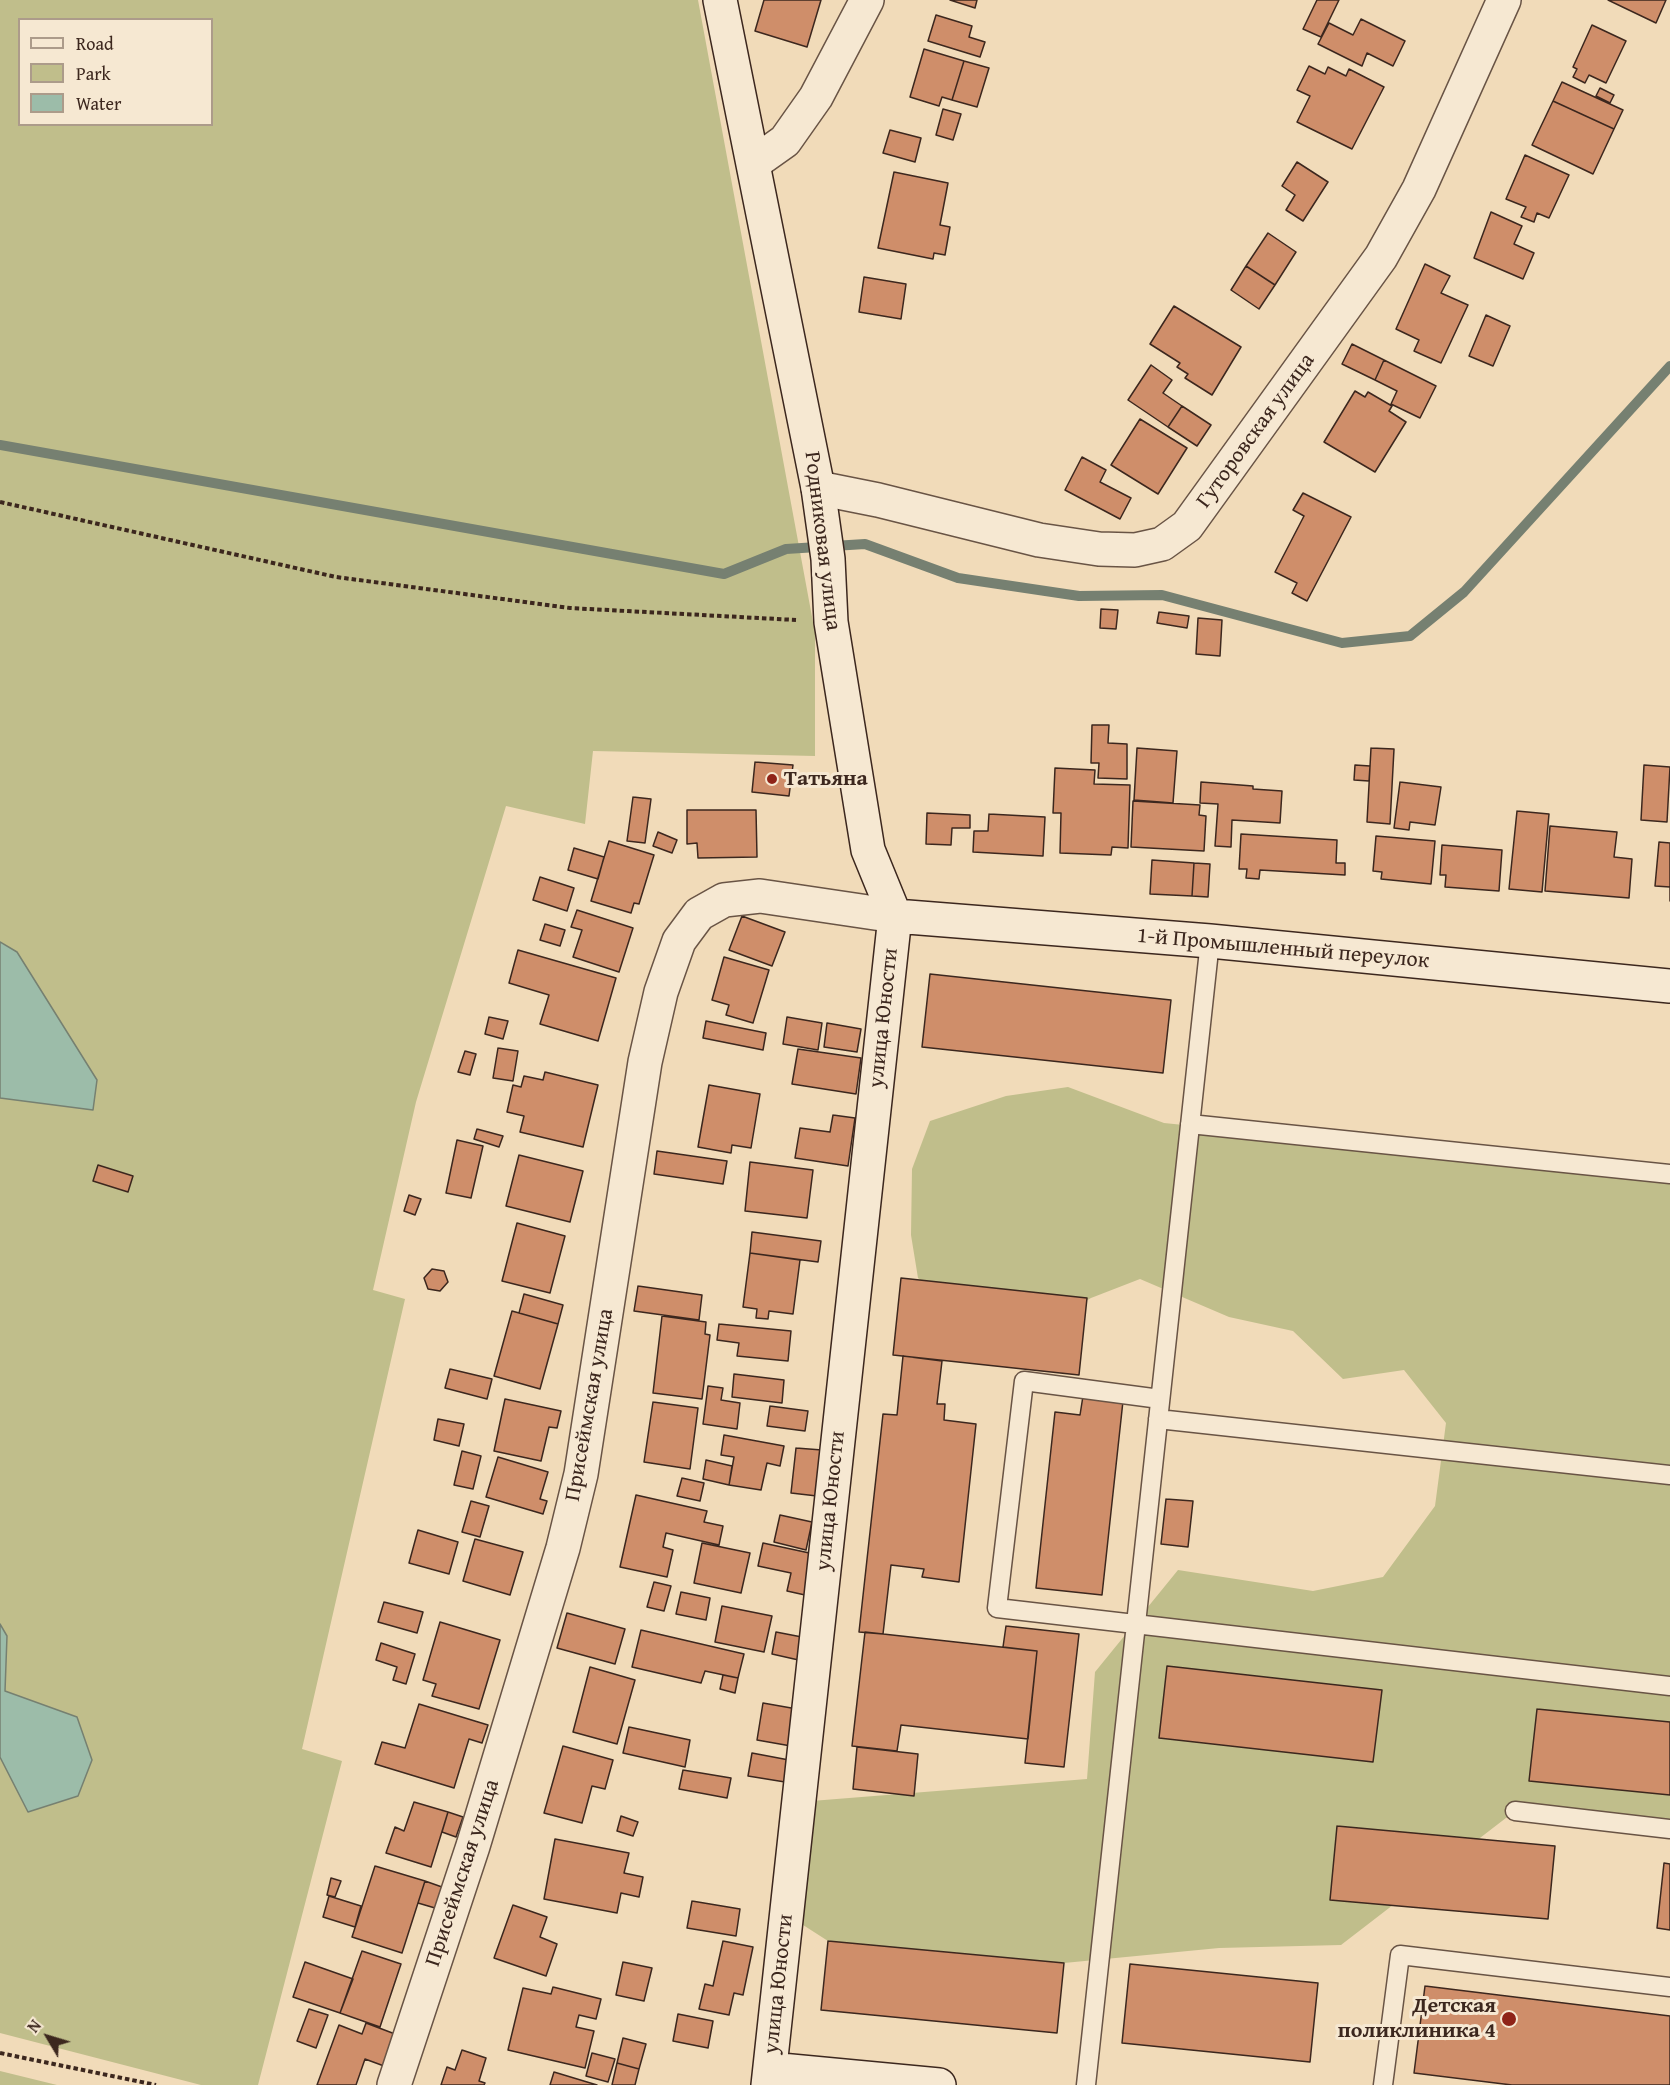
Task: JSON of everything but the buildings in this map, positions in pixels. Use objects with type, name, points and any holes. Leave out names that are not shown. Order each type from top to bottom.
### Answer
[{"type":"street","name":"Родниковая улица","points":[[720,0],[818,488],[828,559],[831,622],[868,850],[895,916]]},
{"type":"street","points":[[754,163],[785,141],[816,97],[867,0]]},
{"type":"street","name":"Гуторовская улица","points":[[818,488],[878,500],[1039,540],[1099,549],[1135,550],[1162,544],[1187,526],[1381,257],[1419,189],[1504,0]]},
{"type":"street","name":"Присеймская улица","points":[[394,2085],[473,1846],[563,1548],[581,1474],[645,1062],[661,992],[679,940],[699,914],[724,900],[760,896],[895,916]]},
{"type":"street","name":"1-й Промышленный переулок","points":[[895,916],[1210,941],[1670,986]]},
{"type":"street","name":"улица Юности","points":[[769,2077],[895,916]]},
{"type":"street","points":[[769,2077],[939,2085]]},
{"type":"lane","points":[[1086,2085],[1210,941]]},
{"type":"lane","points":[[1190,1124],[1670,1174]]},
{"type":"lane","points":[[1160,1399],[1024,1381],[997,1608],[1670,1686]]},
{"type":"lane","points":[[1158,1419],[1670,1475]]},
{"type":"lane","points":[[1515,1811],[1670,1829]]},
{"type":"lane","points":[[1383,2085],[1400,1955],[1670,1987]]},
{"type":"path","points":[[0,502],[336,577],[570,608],[831,622]]},
{"type":"path","points":[[0,2053],[156,2085]]},
{"type":"green space","points":[[0,0],[698,0],[815,633],[815,756],[593,751],[585,824],[506,806],[416,1102],[373,1290],[405,1299],[302,1749],[342,1761],[258,2085],[201,2085],[0,2033]]},
{"type":"green space","points":[[1068,1087],[1164,1123],[1670,1174],[1670,1823],[1515,1811],[1341,1945],[1219,1948],[1064,1963],[828,1941],[786,1914],[799,1802],[1087,1779],[1095,1672],[1178,1570],[1313,1591],[1383,1577],[1435,1506],[1446,1423],[1404,1370],[1343,1379],[1293,1331],[1229,1317],[1140,1279],[1091,1298],[1031,1332],[961,1318],[918,1278],[911,1235],[912,1169],[930,1121],[1006,1096]]},
{"type":"green space","points":[[0,2071],[57,2085],[0,2085]]},
{"type":"water","points":[[0,942],[17,952],[97,1080],[93,1110],[0,1098]]},
{"type":"water","points":[[0,1624],[7,1636],[5,1691],[77,1717],[92,1760],[78,1796],[28,1812],[0,1757]]},
{"type":"waterway","points":[[0,445],[724,574],[786,549],[865,544],[958,578],[1079,596],[1162,595],[1342,643],[1410,636],[1464,592],[1670,366]]},
{"type":"place","name":"Татьяна","points":[[772,779]]},
{"type":"place","name":"Детская поликлиника 4","points":[[1509,2019]]}]
